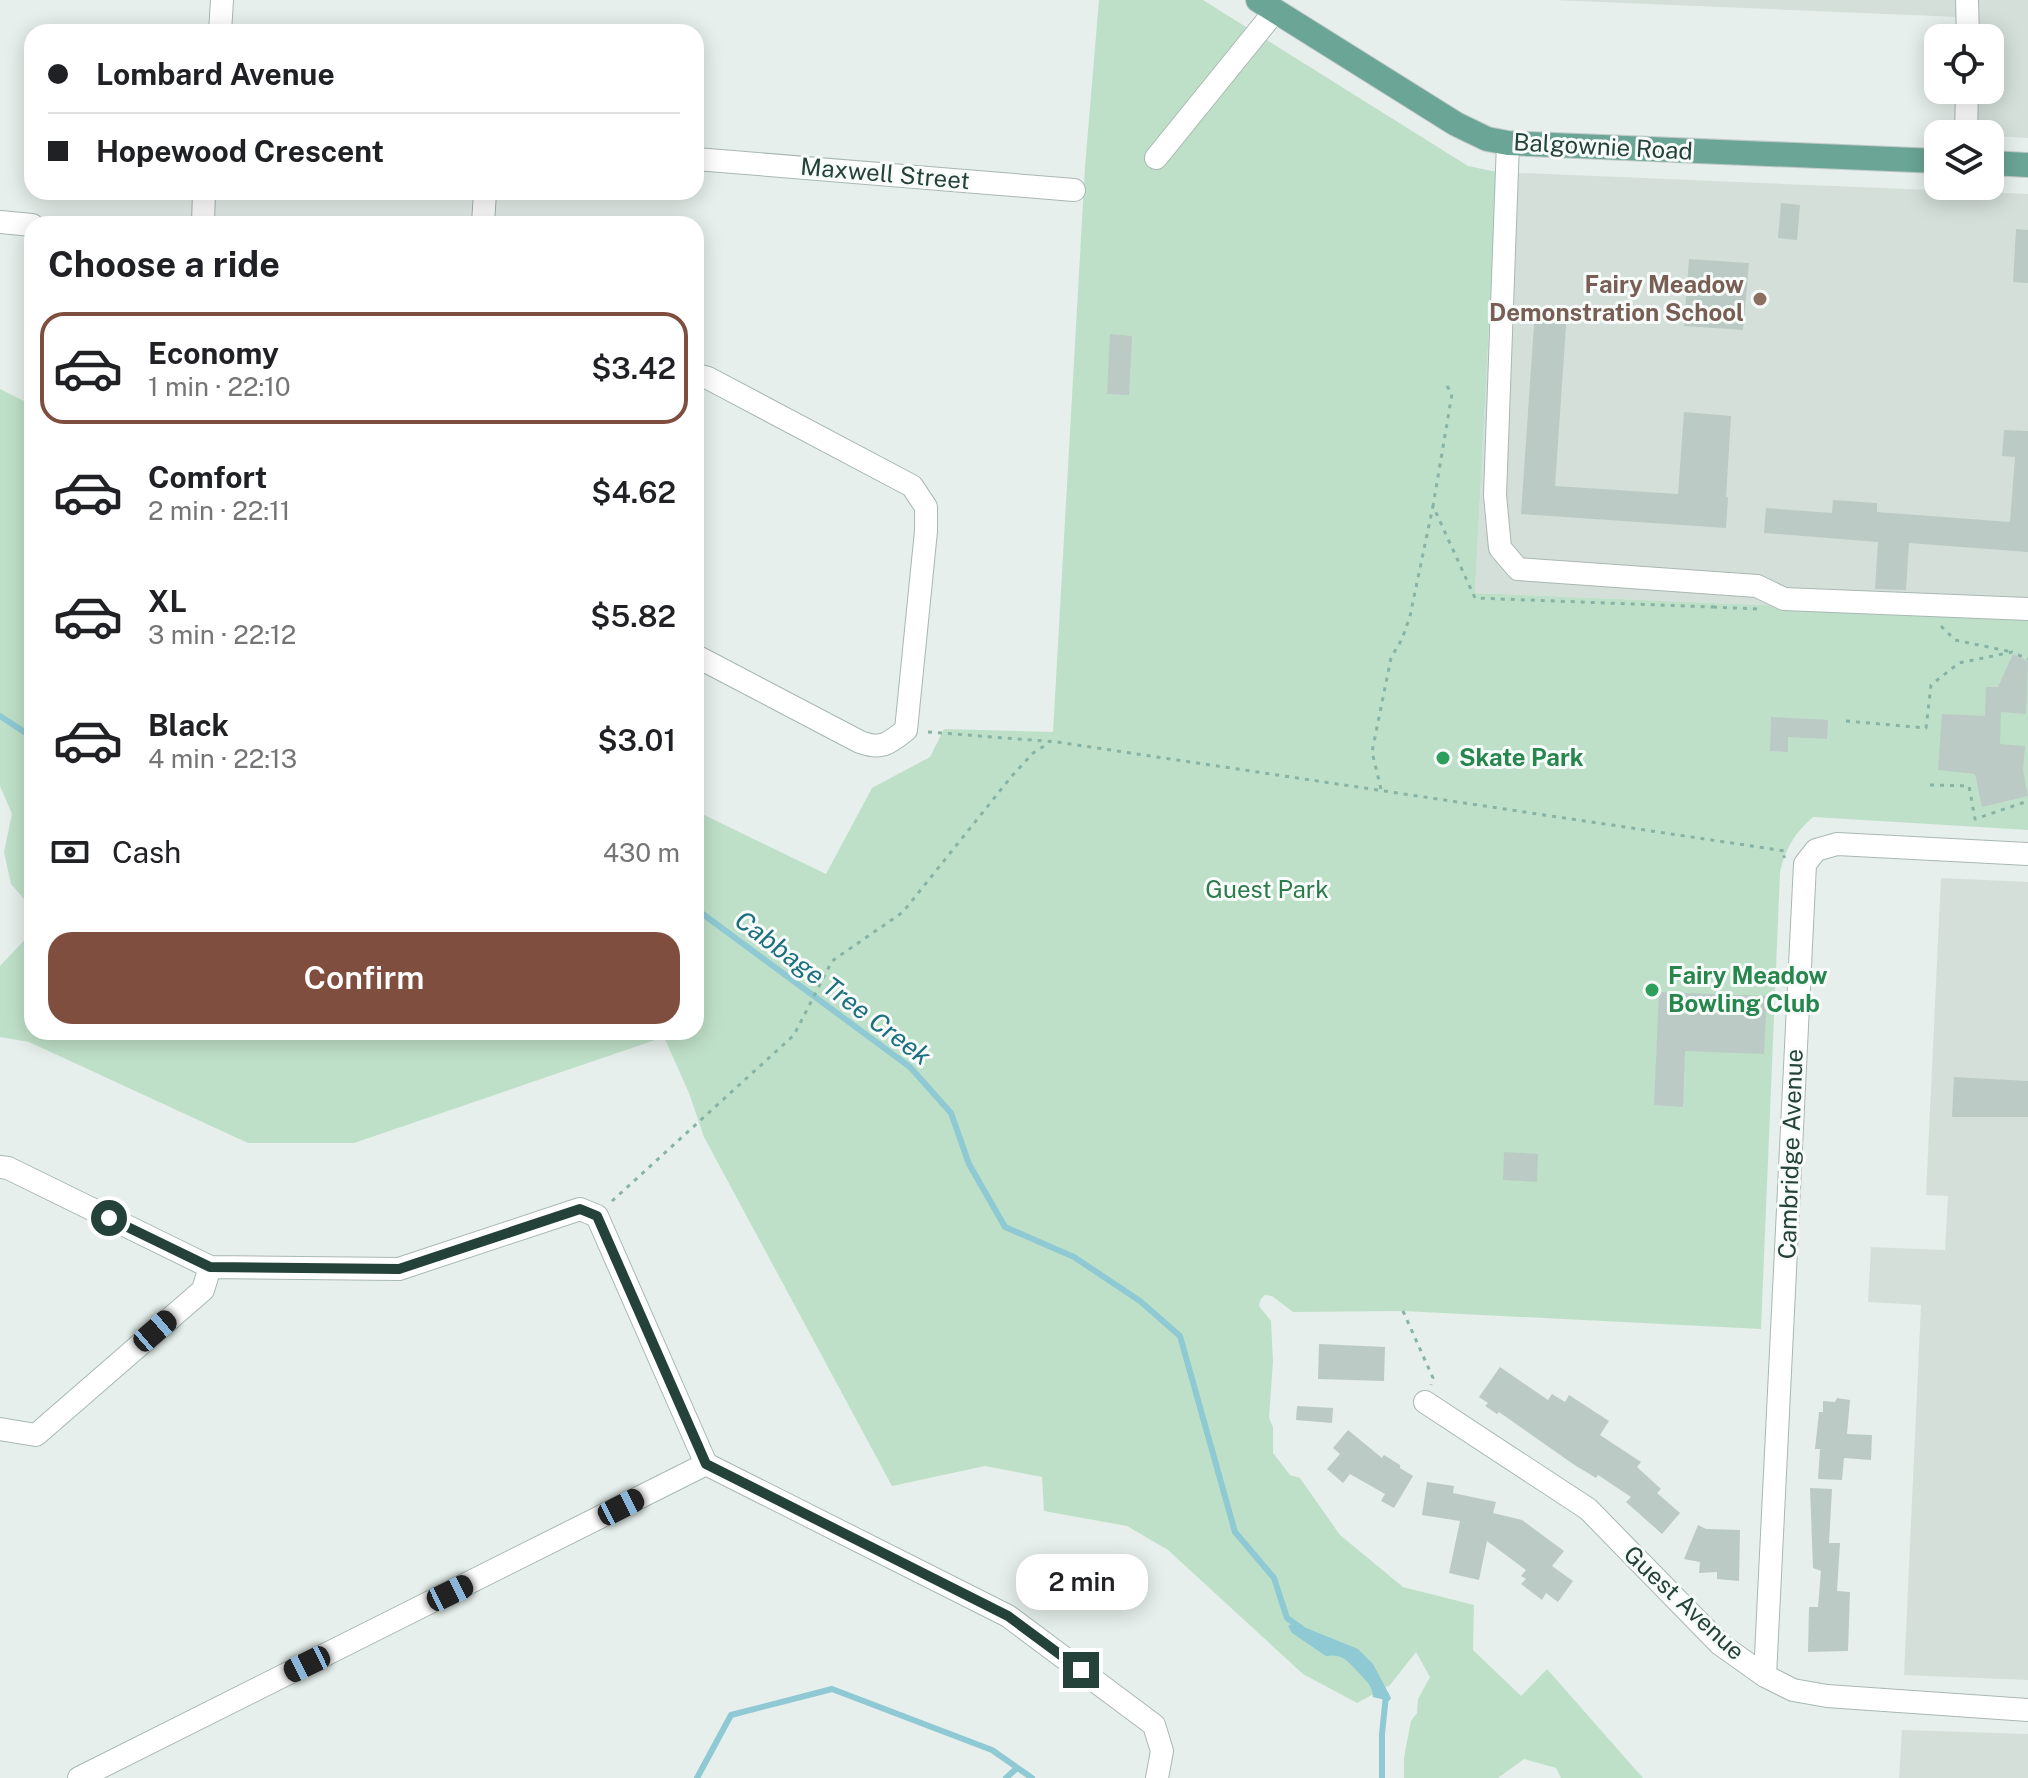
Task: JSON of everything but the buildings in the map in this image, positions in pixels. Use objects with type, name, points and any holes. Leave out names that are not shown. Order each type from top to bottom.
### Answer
[{"type":"main road","name":"Balgownie Road","points":[[1266,5],[1456,124],[1487,139],[1508,143],[1924,160]]},
{"type":"main road","points":[[2004,164],[2028,165]]},
{"type":"street","points":[[220,24],[222,0]]},
{"type":"street","points":[[1967,0],[1968,24]]},
{"type":"street","points":[[1156,158],[1266,5]]},
{"type":"street","points":[[1508,143],[1495,495],[1500,548],[1518,569],[1757,586],[1784,599],[2028,609]]},
{"type":"street","name":"Maxwell Street","points":[[704,160],[1074,190]]},
{"type":"street","points":[[0,222],[24,224]]},
{"type":"street","points":[[704,377],[912,486],[926,507],[906,730],[890,742],[875,747],[860,742],[704,660]]},
{"type":"street","name":"Cambridge Avenue","points":[[1765,1676],[1805,864],[1816,850],[1837,844],[2028,854]]},
{"type":"street","points":[[0,1167],[210,1267],[399,1269],[580,1209],[597,1216],[706,1464],[1008,1616],[1154,1725],[1162,1751],[1157,1778]]},
{"type":"street","points":[[0,1429],[36,1435],[203,1290],[210,1267]]},
{"type":"street","name":"Guest Avenue","points":[[1425,1402],[1588,1509],[1720,1644],[1765,1676],[1793,1690],[1827,1696],[2028,1710]]},
{"type":"street","points":[[79,1778],[706,1464]]},
{"type":"path","points":[[1381,790],[1372,752],[1391,658],[1410,616],[1433,506],[1452,394],[1447,386]]},
{"type":"path","points":[[1433,506],[1475,598],[1713,607],[1713,604]]},
{"type":"path","points":[[1846,721],[1926,728],[1931,685],[1959,663],[2012,652],[2028,659]]},
{"type":"path","points":[[906,730],[1077,745],[1381,790],[1785,851],[1783,862],[1787,863]]},
{"type":"path","points":[[597,1216],[794,1035],[832,961],[903,912],[1011,777],[1033,753],[1049,743]]},
{"type":"path","points":[[1930,785],[1969,786],[1975,819],[2028,801]]},
{"type":"path","points":[[1403,1311],[1433,1378],[1425,1402]]},
{"type":"shaded area","points":[[1554,0],[2028,0],[2028,138],[2004,137],[2004,120],[1956,120],[1957,104],[2004,104],[2004,24],[1959,24],[1959,17]]},
{"type":"shaded area","name":"Fairy Meadow Demonstration School","points":[[1497,172],[1924,190],[1924,200],[2004,200],[2004,193],[2028,194],[2028,616],[1475,593]]},
{"type":"shaded area","points":[[1941,878],[2028,882],[2028,1680],[1904,1675],[1921,1305],[1868,1302],[1871,1247],[1945,1250],[1948,1196],[1926,1195]]},
{"type":"shaded area","points":[[1902,1730],[2028,1734],[2028,1778],[1899,1778]]},
{"type":"green space","name":"Guest Park","points":[[1099,0],[1203,0],[1468,166],[1497,172],[1475,593],[2028,616],[2028,830],[1813,817],[1801,829],[1785,856],[1780,872],[1761,1329],[1403,1311],[1293,1312],[1272,1296],[1265,1295],[1261,1299],[1259,1306],[1271,1321],[1273,1361],[1269,1418],[1273,1427],[1273,1453],[1290,1475],[1300,1478],[1340,1535],[1403,1587],[1474,1605],[1473,1650],[1521,1696],[1547,1669],[1643,1778],[1561,1778],[1556,1768],[1524,1759],[1498,1778],[1404,1778],[1404,1757],[1411,1721],[1430,1677],[1416,1652],[1390,1685],[1357,1703],[1303,1674],[1168,1550],[1127,1526],[1044,1511],[1042,1477],[985,1466],[892,1486],[704,1137],[665,1040],[704,1040],[704,815],[826,874],[872,788],[930,757],[944,729],[1053,732],[1085,167]]},
{"type":"green space","points":[[0,389],[24,401],[24,899],[11,884],[4,852],[12,814],[0,786]]},
{"type":"green space","name":"Guest Park","points":[[24,940],[24,1040],[655,1040],[354,1143],[248,1143],[29,1042],[0,1037],[0,966]]},
{"type":"water","points":[[1294,1623],[1358,1649],[1373,1664],[1391,1698],[1389,1701],[1373,1697],[1369,1684],[1346,1660],[1326,1656],[1292,1633],[1288,1626]]},
{"type":"waterway","name":"Cabbage Tree Creek","points":[[0,716],[24,732]]},
{"type":"waterway","name":"Cabbage Tree Creek","points":[[704,915],[910,1067],[951,1113],[969,1164],[1005,1227],[1074,1257],[1140,1301],[1180,1336],[1235,1532],[1274,1578],[1287,1618],[1301,1628]]},
{"type":"waterway","points":[[697,1778],[731,1715],[832,1689],[992,1750],[1032,1778]]},
{"type":"waterway","name":"Cabbage Tree Creek","points":[[1382,1778],[1386,1695]]},
{"type":"waterway","name":"Cabbage Tree Creek","points":[[1006,1778],[1017,1768]]},
{"type":"place","name":"Fairy Meadow Demonstration School","points":[[1760,299]]},
{"type":"place","name":"Skate Park","points":[[1443,758]]},
{"type":"place","name":"Fairy Meadow Bowling Club","points":[[1652,990]]},
{"type":"route","points":[[109,1218],[210,1267],[399,1269],[580,1209],[597,1216],[706,1464],[1008,1616],[1081,1670]]}]
